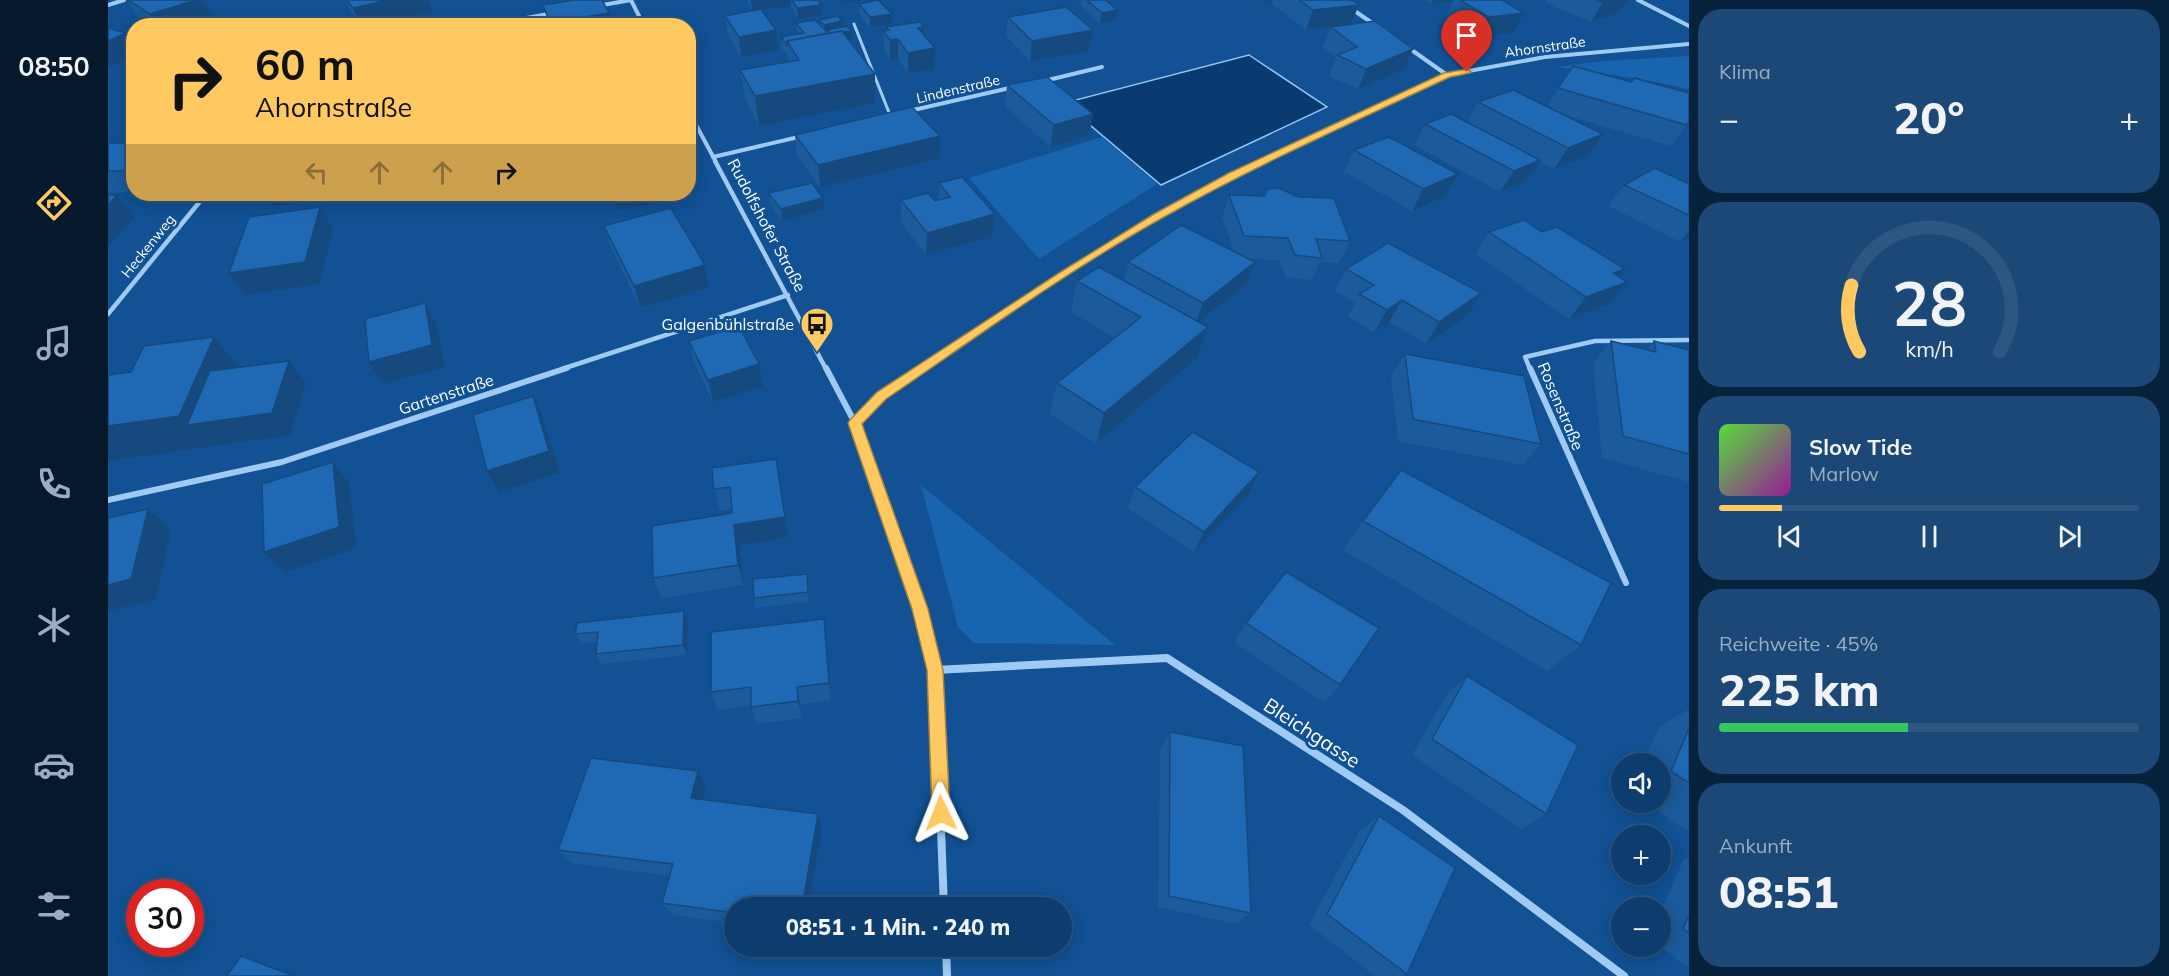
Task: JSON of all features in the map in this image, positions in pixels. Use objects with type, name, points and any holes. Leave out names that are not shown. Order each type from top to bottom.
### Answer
[{"type":"street","points":[[108,5],[124,0]]},
{"type":"street","points":[[596,6],[631,0],[640,18]]},
{"type":"street","points":[[1339,0],[1378,27]]},
{"type":"street","points":[[1638,0],[1689,26]]},
{"type":"street","points":[[527,18],[562,12]]},
{"type":"street","points":[[1398,41],[1447,75]]},
{"type":"street","name":"Ahornstraße","points":[[855,423],[881,395],[1062,275],[1158,216],[1233,176],[1447,75],[1545,57],[1689,44]]},
{"type":"street","points":[[1035,83],[1102,68]]},
{"type":"street","name":"Lindenstraße","points":[[879,118],[1024,85]]},
{"type":"street","name":"Rudolfshofer Straße","points":[[696,125],[855,423],[920,609],[935,670],[944,897]]},
{"type":"street","points":[[713,157],[812,134]]},
{"type":"street","name":"Heckenweg","points":[[108,314],[200,201]]},
{"type":"street","name":"Gartenstraße","points":[[108,500],[282,462],[788,295]]},
{"type":"street","name":"Rosenstraße","points":[[1626,583],[1560,440],[1525,357],[1595,341],[1689,340]]},
{"type":"street","name":"Bleichgasse","points":[[935,670],[1167,658],[1402,810],[1624,976]]},
{"type":"street","points":[[946,957],[947,976]]},
{"type":"lane","points":[[854,24],[890,115]]},
{"type":"shaded area","points":[[1249,55],[1327,107],[1161,185],[1064,103]]},
{"type":"shaded area","points":[[1689,56],[1689,89],[1640,79],[1557,67],[1603,61]]},
{"type":"shaded area","points":[[1102,137],[1157,184],[1039,259],[969,178]]},
{"type":"shaded area","points":[[921,485],[1115,645],[974,643],[958,627]]},
{"type":"building","points":[[128,0],[196,0],[150,14]]},
{"type":"building","points":[[347,0],[388,0],[353,8]]},
{"type":"building","points":[[574,0],[602,0],[609,13],[580,18],[548,18],[543,5]]},
{"type":"building","points":[[792,0],[818,0],[821,5],[797,8]]},
{"type":"building","points":[[878,0],[892,14],[870,17],[859,4]]},
{"type":"building","points":[[1087,0],[1106,0],[1117,10],[1102,13]]},
{"type":"building","points":[[1299,0],[1352,0],[1359,5],[1313,10]]},
{"type":"building","points":[[1460,0],[1502,0],[1524,13],[1488,17]]},
{"type":"building","points":[[1066,7],[1093,30],[1032,41],[1008,17]]},
{"type":"building","points":[[761,9],[776,30],[739,37],[725,16]]},
{"type":"building","points":[[838,16],[842,21],[824,25],[819,20]]},
{"type":"building","points":[[815,20],[828,33],[787,41],[787,45],[781,37],[804,33],[796,23]]},
{"type":"building","points":[[1375,21],[1413,49],[1366,69],[1337,55],[1357,47],[1331,27]]},
{"type":"building","points":[[920,22],[924,27],[918,28],[935,48],[908,53],[898,39],[890,40],[883,31],[889,30],[886,27]]},
{"type":"building","points":[[847,26],[852,31],[830,33],[827,30]]},
{"type":"building","points":[[108,28],[126,33],[108,41]]},
{"type":"building","points":[[842,31],[875,74],[755,96],[740,70],[799,60],[787,41]]},
{"type":"building","points":[[1573,66],[1632,82],[1634,78],[1689,93],[1687,125],[1558,88]]},
{"type":"building","points":[[1047,77],[1093,114],[1054,125],[1007,85]]},
{"type":"building","points":[[1513,90],[1603,134],[1568,148],[1478,102]]},
{"type":"building","points":[[912,107],[940,136],[818,165],[795,135]]},
{"type":"building","points":[[1451,114],[1540,160],[1514,171],[1425,124]]},
{"type":"building","points":[[1389,137],[1458,174],[1423,189],[1354,150]]},
{"type":"building","points":[[108,143],[126,143],[126,171],[108,171]]},
{"type":"building","points":[[1655,168],[1689,184],[1689,215],[1624,185]]},
{"type":"building","points":[[962,177],[995,214],[927,233],[901,200],[928,193],[935,201],[950,197],[939,183]]},
{"type":"building","points":[[812,183],[823,198],[781,209],[768,193]]},
{"type":"building","points":[[1278,188],[1299,197],[1334,198],[1350,241],[1316,239],[1322,258],[1295,255],[1288,238],[1244,236],[1229,195],[1265,196],[1267,189]]},
{"type":"building","points":[[108,195],[117,195],[108,205]]},
{"type":"building","points":[[320,207],[305,262],[229,273],[249,217]]},
{"type":"building","points":[[671,208],[705,265],[634,286],[604,226]]},
{"type":"building","points":[[1524,220],[1542,232],[1557,227],[1625,269],[1613,273],[1627,282],[1586,297],[1489,232]]},
{"type":"building","points":[[1181,225],[1255,262],[1203,303],[1128,262]]},
{"type":"building","points":[[1388,243],[1481,293],[1439,322],[1402,300],[1387,310],[1359,294],[1374,285],[1346,269]]},
{"type":"building","points":[[1099,267],[1208,327],[1104,413],[1057,383],[1141,317],[1077,281]]},
{"type":"building","points":[[425,303],[432,345],[369,362],[365,319]]},
{"type":"building","points":[[739,326],[759,364],[708,380],[689,341]]},
{"type":"building","points":[[214,337],[179,416],[108,426],[108,375],[131,372],[144,346]]},
{"type":"building","points":[[1611,341],[1656,352],[1654,341],[1689,350],[1689,454],[1623,436]]},
{"type":"building","points":[[1405,354],[1524,376],[1541,444],[1413,419]]},
{"type":"building","points":[[289,361],[272,413],[187,425],[210,371]]},
{"type":"building","points":[[533,396],[549,451],[487,471],[473,415]]},
{"type":"building","points":[[1193,432],[1259,472],[1204,532],[1135,487]]},
{"type":"building","points":[[776,459],[785,517],[734,525],[738,565],[653,578],[652,526],[732,513],[730,487],[714,489],[712,468]]},
{"type":"building","points":[[333,462],[339,527],[264,552],[262,484]]},
{"type":"building","points":[[1401,470],[1611,583],[1581,645],[1363,521]]},
{"type":"building","points":[[148,509],[131,579],[108,585],[108,518]]},
{"type":"building","points":[[1286,572],[1379,628],[1340,685],[1246,623]]},
{"type":"building","points":[[807,574],[808,592],[754,598],[753,579]]},
{"type":"building","points":[[684,611],[683,645],[596,654],[598,632],[575,634],[577,623]]},
{"type":"building","points":[[824,619],[829,683],[797,687],[798,701],[751,707],[751,687],[711,692],[711,632]]},
{"type":"building","points":[[1467,676],[1578,745],[1546,814],[1432,739]]},
{"type":"building","points":[[1689,728],[1689,783],[1671,771]]},
{"type":"building","points":[[1170,732],[1243,746],[1251,913],[1169,896]]},
{"type":"building","points":[[591,758],[698,771],[691,798],[818,814],[804,897],[724,897],[724,911],[662,903],[673,864],[558,850]]},
{"type":"building","points":[[1379,816],[1455,868],[1407,974],[1327,914]]},
{"type":"building","points":[[1689,915],[1689,933],[1683,929]]},
{"type":"building","points":[[241,956],[294,976],[227,976]]},
{"type":"place","name":"Galgenbühlstraße","points":[[817,353]]},
{"type":"route","points":[[941,813],[935,670],[920,609],[855,423],[881,395],[1062,275],[1158,216],[1233,176],[1447,75],[1467,72]]}]
